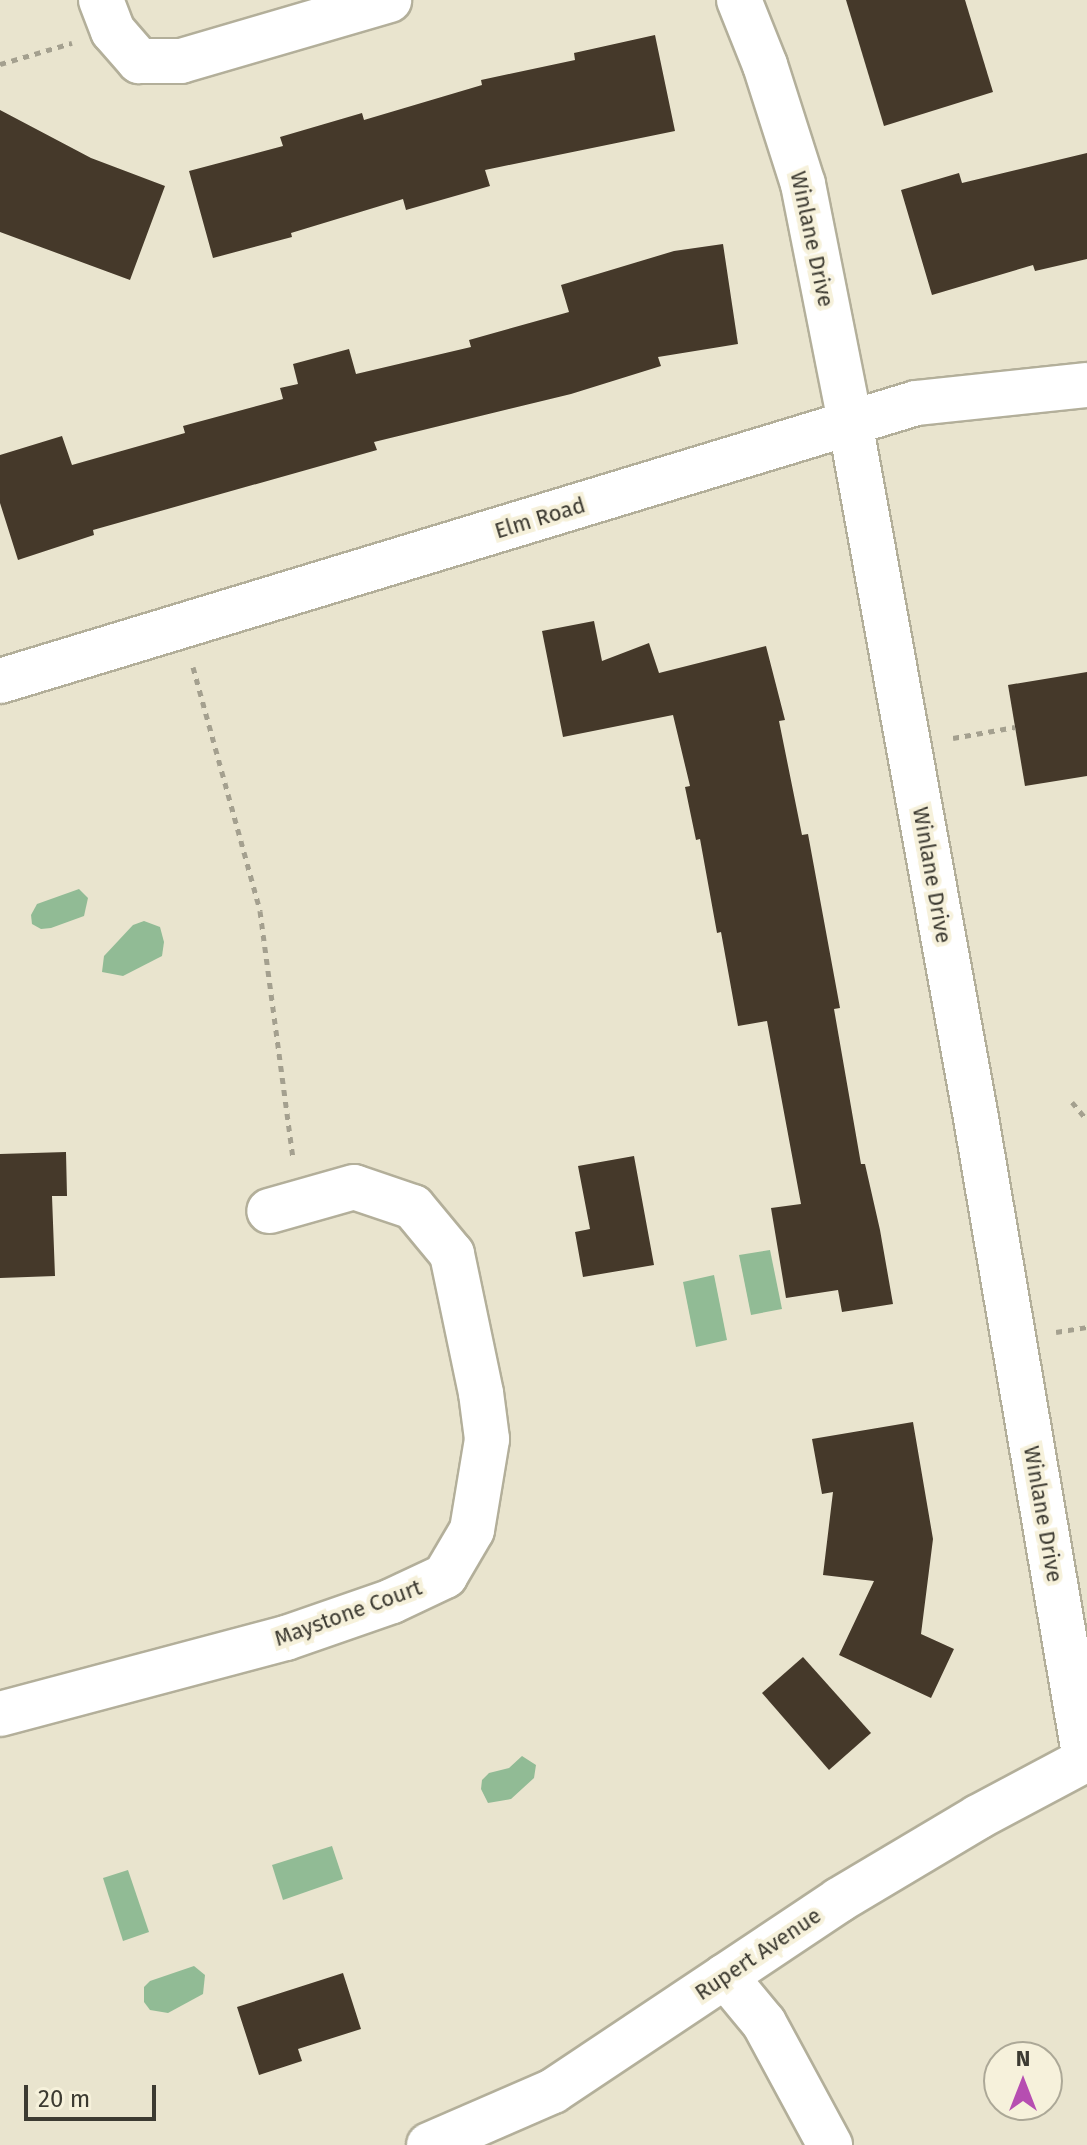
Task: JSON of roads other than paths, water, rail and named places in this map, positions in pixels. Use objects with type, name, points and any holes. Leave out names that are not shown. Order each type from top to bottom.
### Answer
[{"type":"street","points":[[107,16],[139,61],[181,61],[389,0]]},
{"type":"street","name":"Winlane Drive","points":[[739,0],[765,65],[803,184],[850,422],[1086,1760]]},
{"type":"street","name":"Elm Road","points":[[0,681],[916,403],[1087,385]]},
{"type":"street","name":"Maystone Court","points":[[0,1714],[286,1638],[392,1601],[445,1576],[472,1530],[487,1439],[479,1378],[452,1254],[413,1207],[354,1187],[284,1207]]},
{"type":"street","name":"Rupert Avenue","points":[[429,2145],[553,2091],[851,1892],[1086,1760]]},
{"type":"street","points":[[725,1976],[764,2023],[830,2145]]}]
